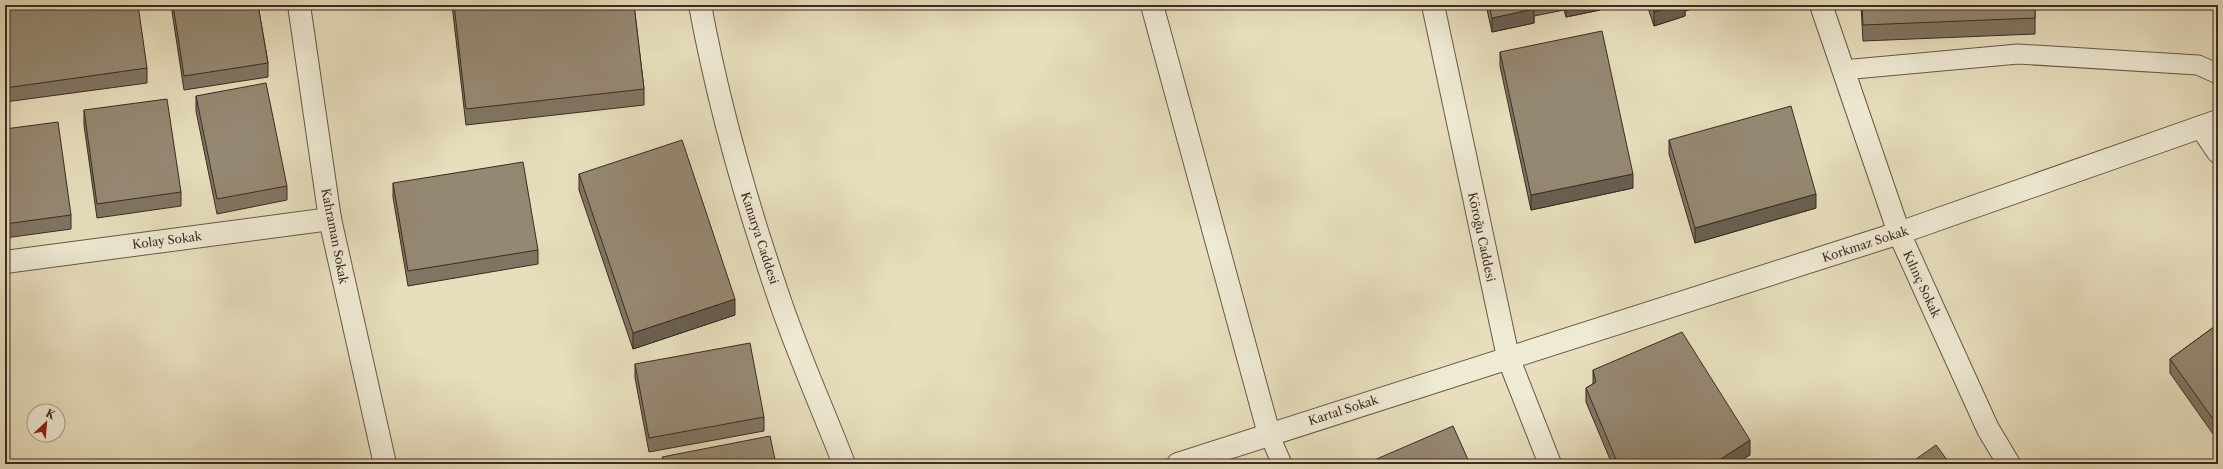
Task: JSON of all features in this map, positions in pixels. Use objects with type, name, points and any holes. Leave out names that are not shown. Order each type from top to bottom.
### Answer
[{"type":"street","name":"Kahraman Sokak","points":[[299,5],[330,219],[385,464]]},
{"type":"street","name":"Kanarya Caddesi","points":[[700,5],[707,43],[740,177],[777,293],[844,464]]},
{"type":"street","points":[[1152,5],[1269,434]]},
{"type":"street","name":"Köroğu Caddesi","points":[[1432,5],[1508,357],[1550,464]]},
{"type":"street","name":"Kılınç Sokak","points":[[1821,5],[1898,233],[1988,429],[2009,464]]},
{"type":"street","points":[[2209,124],[2218,152]]},
{"type":"street","name":"Korkmaz Sokak","points":[[1508,357],[1898,233],[2209,124]]},
{"type":"street","name":"Kolay Sokak","points":[[5,262],[330,219]]},
{"type":"street","name":"Kartal Sokak","points":[[1178,464],[1508,357]]},
{"type":"lane","points":[[1843,70],[2018,54],[2198,65],[2218,74]]},
{"type":"lane","points":[[1269,434],[1282,464]]},
{"type":"building","points":[[5,5],[138,5],[147,68],[5,88]]},
{"type":"building","points":[[173,5],[258,5],[268,63],[184,76]]},
{"type":"building","points":[[454,5],[634,5],[644,89],[466,109]]},
{"type":"building","points":[[1489,5],[1534,5],[1534,9],[1492,18]]},
{"type":"building","points":[[1652,5],[1677,5],[1654,12]]},
{"type":"building","points":[[1862,5],[2035,5],[2035,18],[1863,25]]},
{"type":"building","points":[[1602,31],[1633,174],[1531,195],[1500,52]]},
{"type":"building","points":[[266,83],[287,186],[217,199],[196,96]]},
{"type":"building","points":[[167,99],[181,192],[97,204],[84,110]]},
{"type":"building","points":[[1791,106],[1816,194],[1695,228],[1669,140]]},
{"type":"building","points":[[58,122],[71,215],[5,224],[5,129]]},
{"type":"building","points":[[682,140],[735,299],[633,333],[579,174]]},
{"type":"building","points":[[523,162],[538,250],[408,271],[393,183]]},
{"type":"building","points":[[2218,324],[2218,426],[2170,359]]},
{"type":"building","points":[[1682,332],[1750,440],[1713,464],[1618,464],[1586,388],[1596,382],[1593,370]]},
{"type":"building","points":[[750,343],[764,417],[649,438],[635,364]]},
{"type":"building","points":[[1453,426],[1470,464],[1365,464]]},
{"type":"building","points":[[770,436],[776,464],[664,464],[662,457]]},
{"type":"building","points":[[1936,445],[1950,464],[1909,464]]},
{"type":"building","points":[[335,462],[336,464],[318,464]]}]
